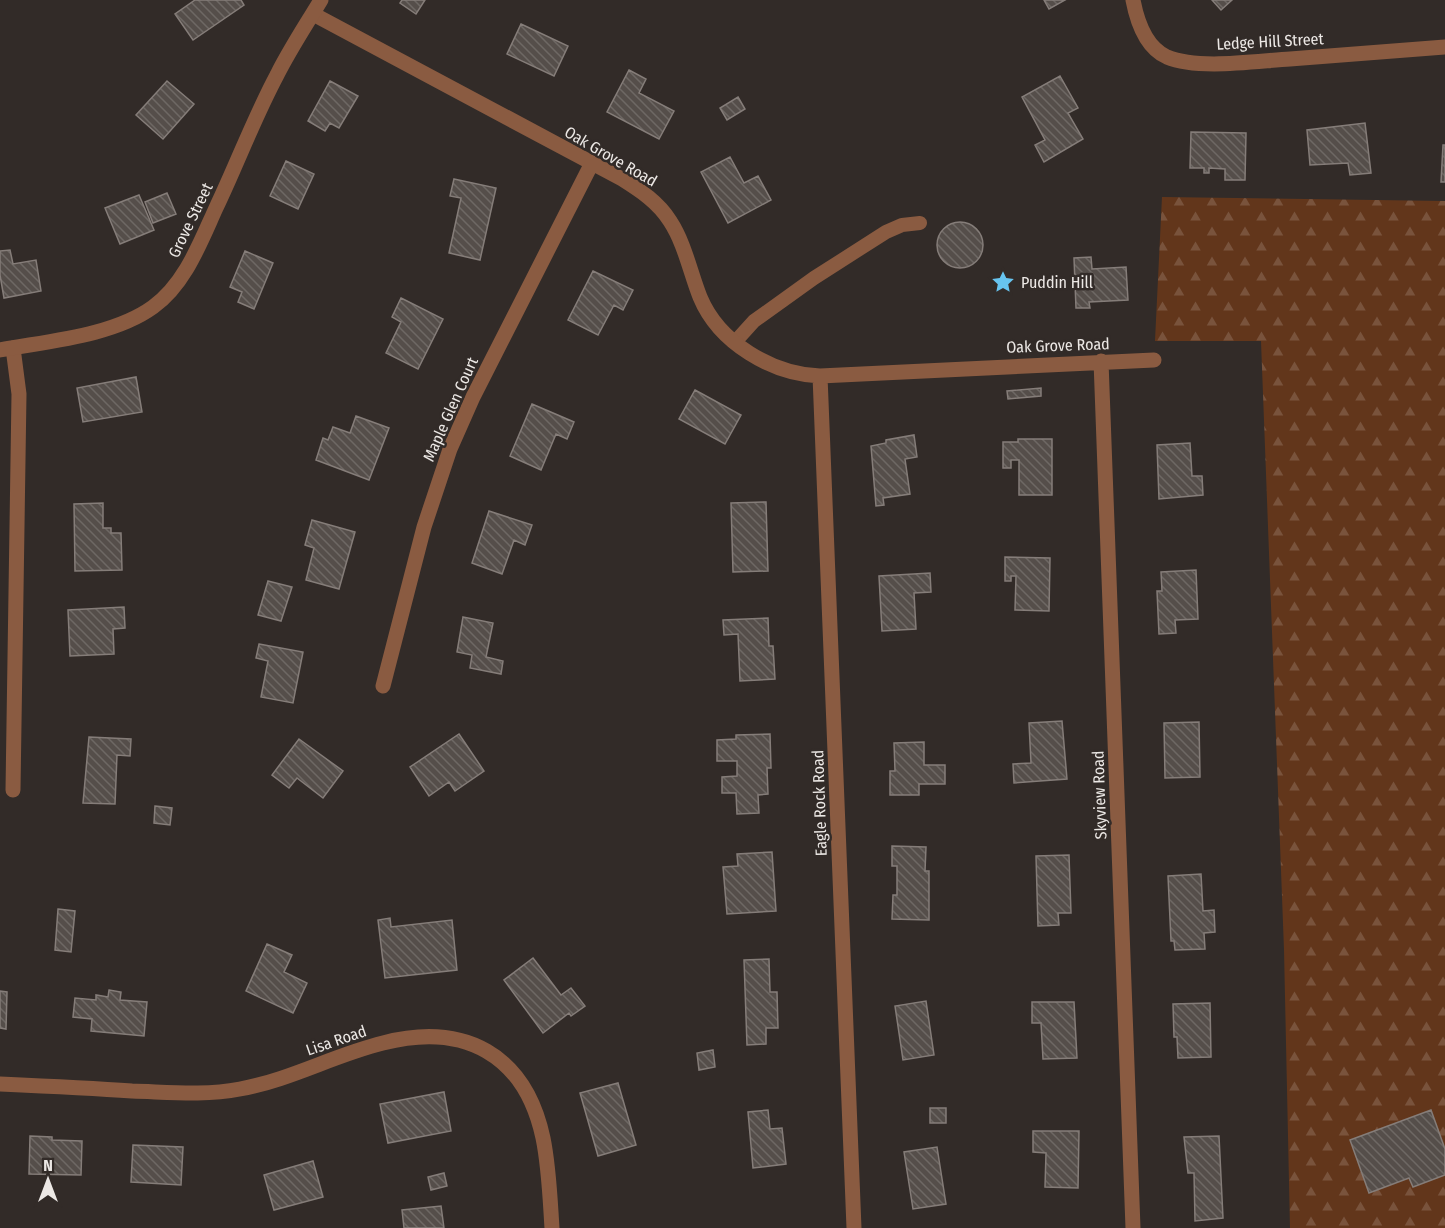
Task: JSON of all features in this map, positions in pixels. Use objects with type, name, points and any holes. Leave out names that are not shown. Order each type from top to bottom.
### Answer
[{"type":"street","name":"Grove Street","points":[[6,349],[84,334],[112,326],[146,311],[168,293],[181,278],[200,243],[277,75],[321,0]]},
{"type":"street","name":"Ledge Hill Street","points":[[1133,0],[1139,26],[1154,49],[1178,60],[1229,63],[1445,47]]},
{"type":"street","name":"Oak Grove Road","points":[[312,14],[636,188],[660,207],[678,236],[701,300],[716,323],[735,342],[783,369],[820,376],[1154,360]]},
{"type":"street","name":"Maple Glen Court","points":[[382,686],[424,527],[450,449],[473,398],[592,163]]},
{"type":"street","points":[[6,349],[19,394],[13,790]]},
{"type":"street","name":"Skyview Road","points":[[1101,361],[1133,1228]]},
{"type":"street","name":"Eagle Rock Road","points":[[820,376],[854,1228]]},
{"type":"street","name":"Lisa Road","points":[[0,1084],[180,1093],[222,1092],[264,1084],[384,1043],[422,1038],[455,1038],[489,1052],[503,1062],[524,1086],[532,1102],[542,1136],[552,1228]]},
{"type":"lane","points":[[735,342],[754,321],[814,278],[886,232],[902,225],[920,223]]},
{"type":"green space","points":[[1162,197],[1445,201],[1445,1228],[1290,1228],[1284,949],[1261,341],[1155,341]]},
{"type":"building","points":[[195,0],[241,0],[244,5],[193,40],[175,14]]},
{"type":"building","points":[[402,0],[425,0],[416,14],[400,3]]},
{"type":"building","points":[[1044,0],[1065,0],[1049,9]]},
{"type":"building","points":[[1212,0],[1232,0],[1221,10]]},
{"type":"building","points":[[521,24],[568,46],[554,76],[507,54]]},
{"type":"building","points":[[629,70],[646,79],[639,93],[674,111],[659,139],[607,112]]},
{"type":"building","points":[[1060,76],[1078,108],[1068,113],[1083,139],[1044,162],[1035,145],[1045,140],[1022,97]]},
{"type":"building","points":[[167,81],[194,104],[163,139],[136,115]]},
{"type":"building","points":[[330,81],[358,96],[339,128],[330,123],[325,131],[308,121]]},
{"type":"building","points":[[738,97],[745,109],[727,120],[720,108]]},
{"type":"building","points":[[1365,123],[1371,173],[1350,175],[1348,163],[1310,165],[1307,130]]},
{"type":"building","points":[[1191,132],[1246,133],[1245,180],[1225,180],[1225,169],[1209,168],[1209,173],[1204,173],[1204,168],[1190,168]]},
{"type":"building","points":[[1443,145],[1445,145],[1445,182],[1441,182]]},
{"type":"building","points":[[730,157],[744,183],[758,176],[771,200],[728,223],[701,172]]},
{"type":"building","points":[[286,161],[314,174],[298,209],[270,196]]},
{"type":"building","points":[[454,179],[496,188],[480,260],[449,253],[461,198],[450,196]]},
{"type":"building","points":[[167,193],[176,214],[153,223],[145,202]]},
{"type":"building","points":[[139,195],[154,230],[120,244],[105,208]]},
{"type":"building","points":[[960,222],[976,229],[983,245],[976,261],[960,268],[944,261],[937,245],[944,229]]},
{"type":"building","points":[[10,250],[13,264],[36,260],[41,291],[4,298],[0,275],[0,251]]},
{"type":"building","points":[[245,251],[273,263],[254,309],[238,302],[242,292],[230,287]]},
{"type":"building","points":[[1091,257],[1092,269],[1126,267],[1128,300],[1089,302],[1090,308],[1076,308],[1074,258]]},
{"type":"building","points":[[593,271],[633,290],[623,310],[614,305],[598,335],[568,320]]},
{"type":"building","points":[[401,298],[443,319],[418,369],[386,353],[401,322],[392,317]]},
{"type":"building","points":[[136,377],[142,412],[83,422],[77,388]]},
{"type":"building","points":[[1041,388],[1041,396],[1008,399],[1007,391]]},
{"type":"building","points":[[695,390],[741,415],[725,444],[679,419]]},
{"type":"building","points":[[532,404],[574,422],[567,439],[556,434],[541,470],[510,456]]},
{"type":"building","points":[[356,416],[389,428],[369,480],[316,460],[323,438],[328,440],[333,427],[350,433]]},
{"type":"building","points":[[914,435],[917,457],[905,459],[910,494],[883,498],[884,505],[876,506],[871,446],[886,443],[886,440]]},
{"type":"building","points":[[1018,439],[1052,439],[1052,495],[1019,495],[1019,460],[1011,460],[1011,468],[1003,468],[1003,442],[1018,442]]},
{"type":"building","points":[[1190,443],[1192,476],[1202,476],[1203,495],[1159,499],[1157,445]]},
{"type":"building","points":[[766,502],[768,571],[733,572],[731,503]]},
{"type":"building","points":[[103,503],[103,528],[111,528],[111,533],[121,533],[122,570],[75,571],[74,504]]},
{"type":"building","points":[[489,511],[532,525],[525,545],[514,540],[502,574],[472,563]]},
{"type":"building","points":[[312,520],[355,532],[339,589],[306,580],[314,548],[305,545]]},
{"type":"building","points":[[1005,557],[1050,558],[1049,611],[1015,610],[1016,576],[1011,576],[1011,581],[1005,581]]},
{"type":"building","points":[[1196,570],[1198,619],[1175,620],[1176,633],[1159,634],[1157,591],[1162,591],[1161,572]]},
{"type":"building","points":[[930,573],[931,592],[914,593],[916,629],[882,631],[879,576]]},
{"type":"building","points":[[268,581],[292,587],[281,621],[258,615]]},
{"type":"building","points":[[124,607],[125,628],[113,629],[114,654],[70,656],[68,610]]},
{"type":"building","points":[[463,617],[493,623],[486,657],[503,661],[501,674],[470,668],[472,655],[457,652]]},
{"type":"building","points":[[768,618],[769,646],[773,646],[775,679],[740,681],[738,634],[724,635],[723,620]]},
{"type":"building","points":[[259,644],[303,652],[293,703],[261,697],[268,661],[256,658]]},
{"type":"building","points":[[1062,721],[1067,779],[1014,783],[1013,764],[1031,763],[1029,723]]},
{"type":"building","points":[[1199,722],[1200,777],[1165,778],[1164,723]]},
{"type":"building","points":[[459,734],[484,771],[455,791],[449,782],[429,796],[410,767]]},
{"type":"building","points":[[770,734],[771,768],[767,768],[768,794],[758,795],[759,813],[737,814],[736,793],[722,793],[722,777],[737,776],[737,761],[717,761],[717,740],[736,739],[736,735]]},
{"type":"building","points":[[89,737],[131,739],[130,756],[117,755],[115,804],[83,803]]},
{"type":"building","points":[[299,739],[343,771],[323,798],[297,778],[289,788],[272,775]]},
{"type":"building","points":[[924,742],[924,765],[945,765],[945,784],[919,784],[919,795],[890,795],[890,771],[895,771],[894,743]]},
{"type":"building","points":[[155,806],[172,808],[170,825],[154,823]]},
{"type":"building","points":[[892,846],[926,847],[925,871],[929,871],[929,920],[892,919],[893,895],[897,895],[897,866],[892,866]]},
{"type":"building","points":[[772,852],[776,911],[727,914],[723,867],[738,866],[737,854]]},
{"type":"building","points":[[1069,855],[1071,913],[1058,913],[1059,925],[1038,926],[1036,856]]},
{"type":"building","points":[[1201,874],[1203,911],[1214,910],[1215,932],[1204,933],[1205,949],[1175,950],[1174,941],[1171,941],[1168,876]]},
{"type":"building","points":[[58,909],[75,911],[71,952],[55,950]]},
{"type":"building","points":[[390,918],[391,927],[452,920],[457,970],[385,978],[378,920]]},
{"type":"building","points":[[267,944],[292,955],[284,972],[307,983],[293,1013],[246,991]]},
{"type":"building","points":[[533,958],[561,995],[571,988],[585,1006],[571,1016],[569,1013],[543,1033],[504,980]]},
{"type":"building","points":[[769,959],[770,992],[777,992],[778,1028],[766,1028],[766,1044],[747,1045],[744,960]]},
{"type":"building","points":[[109,990],[121,992],[120,1000],[147,1002],[144,1036],[91,1031],[92,1019],[73,1017],[75,998],[96,1000],[96,995],[108,997]]},
{"type":"building","points":[[0,991],[7,992],[6,1029],[0,1028]]},
{"type":"building","points":[[926,1001],[934,1055],[903,1060],[895,1006]]},
{"type":"building","points":[[1032,1002],[1074,1002],[1077,1058],[1043,1059],[1041,1023],[1032,1023]]},
{"type":"building","points":[[1210,1003],[1211,1057],[1178,1058],[1177,1037],[1174,1037],[1173,1004]]},
{"type":"building","points":[[713,1050],[715,1067],[699,1070],[697,1053]]},
{"type":"building","points":[[618,1083],[636,1145],[598,1156],[580,1093]]},
{"type":"building","points":[[444,1092],[451,1131],[388,1143],[380,1104]]},
{"type":"building","points":[[930,1108],[946,1108],[946,1123],[930,1123]]},
{"type":"building","points":[[768,1110],[770,1129],[782,1128],[786,1164],[753,1168],[748,1112]]},
{"type":"building","points":[[1431,1110],[1445,1149],[1445,1175],[1413,1187],[1409,1178],[1369,1193],[1350,1140]]},
{"type":"building","points":[[1033,1131],[1079,1131],[1078,1188],[1045,1187],[1046,1153],[1033,1152]]},
{"type":"building","points":[[30,1136],[52,1137],[52,1140],[82,1141],[81,1175],[29,1174]]},
{"type":"building","points":[[1219,1136],[1223,1218],[1195,1221],[1194,1173],[1188,1173],[1184,1137]]},
{"type":"building","points":[[133,1145],[183,1147],[181,1185],[131,1182]]},
{"type":"building","points":[[937,1147],[946,1204],[913,1209],[904,1152]]},
{"type":"building","points":[[313,1161],[323,1197],[274,1210],[264,1175]]},
{"type":"building","points":[[444,1173],[447,1186],[431,1190],[428,1177]]},
{"type":"building","points":[[441,1206],[444,1228],[404,1228],[402,1210]]},
{"type":"place","name":"Puddin Hill","points":[[1003,282]]}]
